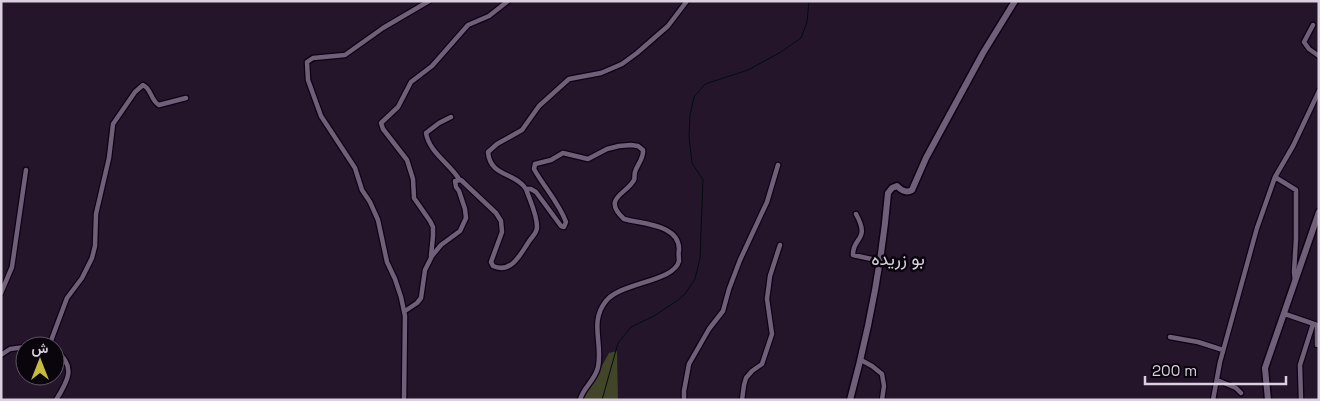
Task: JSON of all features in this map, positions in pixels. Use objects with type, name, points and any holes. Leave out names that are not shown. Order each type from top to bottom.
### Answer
[{"type":"street","points":[[404,400],[405,311],[395,279],[387,262],[374,209],[362,190],[355,168],[321,116],[308,80],[308,62],[313,58],[345,55],[383,28],[428,1]]},
{"type":"street","points":[[405,311],[420,298],[425,270],[433,243],[432,224],[414,198],[413,179],[407,158],[380,123],[398,107],[411,82],[436,63],[468,25],[489,16],[508,1]]},
{"type":"street","points":[[451,117],[426,133],[433,148],[459,179],[496,213],[501,221],[502,232],[491,262],[496,268],[509,266],[518,259],[536,232],[537,224],[526,189],[522,184],[498,171],[489,160],[488,152],[522,130],[539,106],[569,79],[601,73],[622,64],[637,54],[668,26],[687,1]]},
{"type":"street","points":[[850,400],[867,336],[881,261],[888,193],[897,186],[904,191],[912,190],[926,158],[983,53],[1014,1]]},
{"type":"street","points":[[1313,25],[1304,42],[1309,49],[1319,56]]},
{"type":"street","points":[[53,336],[68,298],[82,278],[92,258],[95,246],[97,204],[108,158],[113,124],[143,85],[159,105],[186,98]]},
{"type":"street","points":[[1213,400],[1223,350],[1255,232],[1275,177],[1293,146],[1319,91]]},
{"type":"street","points":[[526,189],[536,192],[561,226],[564,227],[566,222],[561,208],[545,188],[534,169],[535,164],[551,160],[563,154],[588,159],[607,149],[631,145],[638,146],[643,150],[643,154],[635,172],[634,181],[617,197],[615,202],[616,208],[624,220],[667,230],[676,237],[679,246],[679,261],[669,272],[653,280],[618,291],[606,300],[596,329],[601,350],[598,370],[593,380],[583,390],[580,400]]},
{"type":"street","points":[[684,400],[689,364],[709,329],[723,311],[740,260],[767,202],[778,165]]},
{"type":"street","points":[[1,293],[12,267],[26,170]]},
{"type":"street","points":[[1275,177],[1296,190],[1295,281]]},
{"type":"street","points":[[429,261],[441,245],[460,230],[466,218],[462,200],[455,184],[459,179]]},
{"type":"street","points":[[1268,400],[1265,368],[1319,212]]},
{"type":"street","points":[[856,214],[862,228],[862,234],[854,246],[853,255],[881,261]]},
{"type":"street","points":[[742,400],[746,378],[752,370],[762,364],[772,334],[767,299],[770,276],[780,245]]},
{"type":"street","points":[[1285,314],[1316,324]]},
{"type":"street","points":[[1316,324],[1317,346]]},
{"type":"street","points":[[1301,400],[1300,365],[1316,324]]},
{"type":"street","points":[[1170,337],[1198,342],[1223,350]]},
{"type":"street","points":[[1,355],[10,349],[15,348]]},
{"type":"street","points":[[56,400],[66,385],[69,370],[65,359]]},
{"type":"street","points":[[861,360],[882,374],[884,386],[882,400]]},
{"type":"street","points":[[1217,380],[1241,392]]},
{"type":"green space","points":[[617,351],[618,400],[583,400],[609,353]]},
{"type":"waterway","points":[[602,400],[618,343],[631,327],[654,316],[678,300],[685,294],[695,279],[700,258],[703,180],[692,163],[689,137],[690,115],[694,97],[705,84],[748,70],[781,52],[801,38],[807,22],[809,1]]},
{"type":"district","name":"بو زريده","points":[[898,259]]}]
